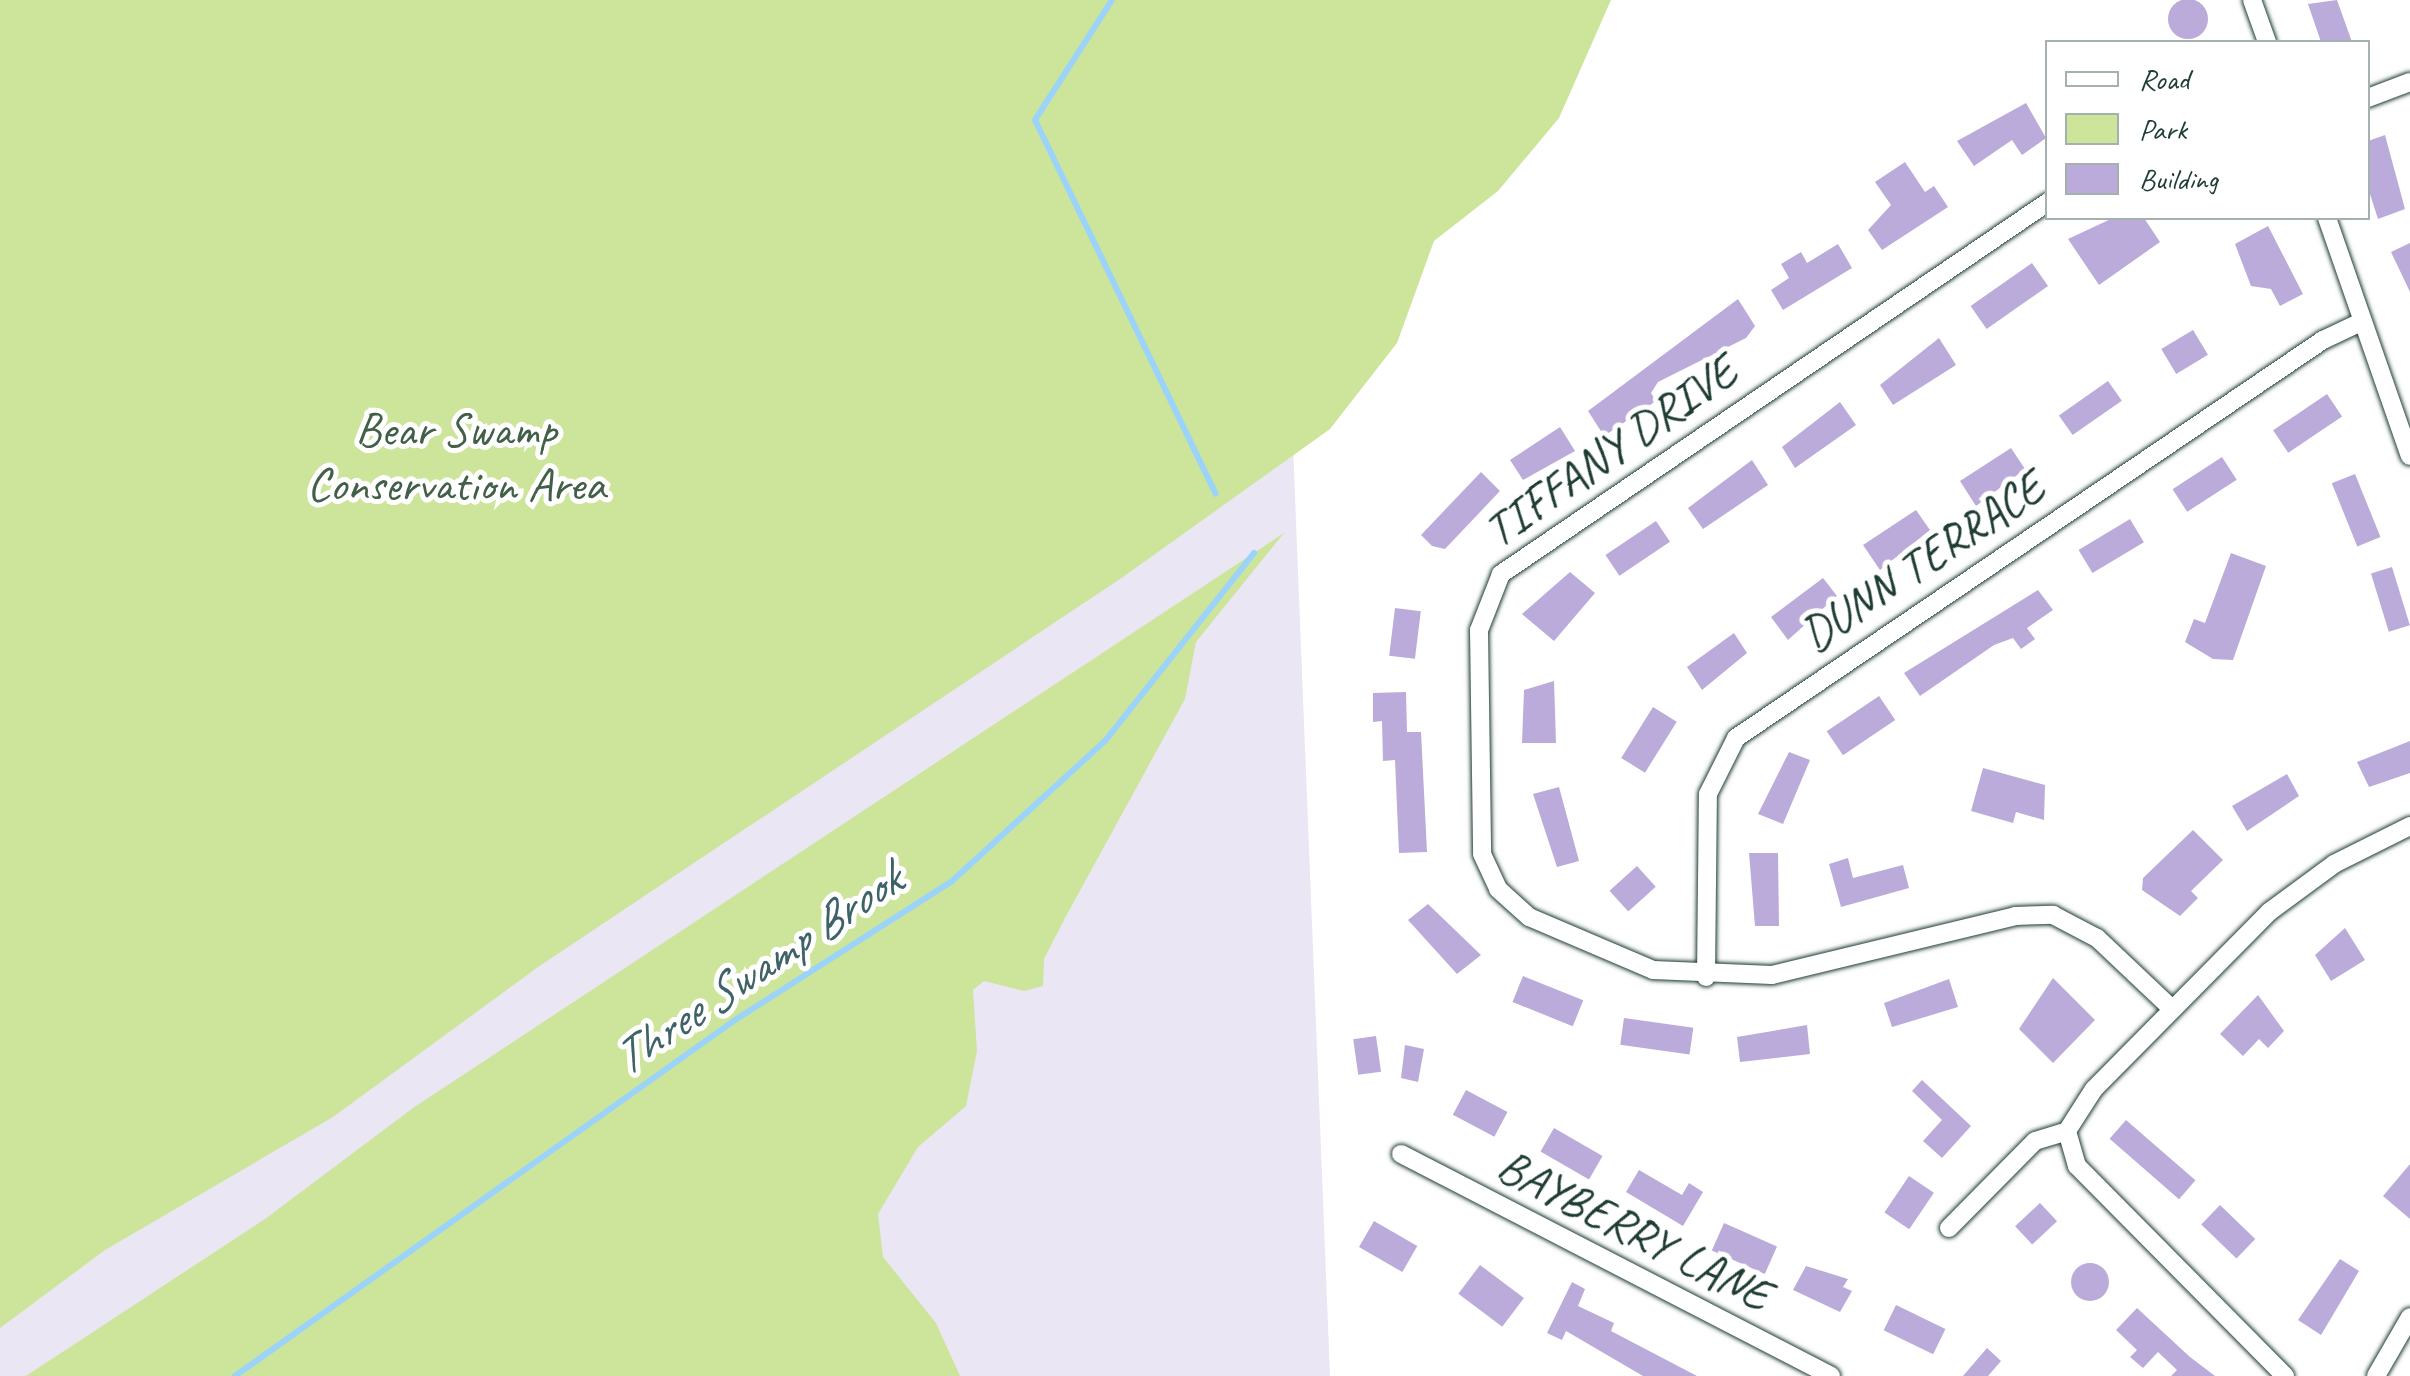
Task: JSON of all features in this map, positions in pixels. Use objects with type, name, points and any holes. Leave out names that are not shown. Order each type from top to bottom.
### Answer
[{"type":"street","points":[[2252,0],[2266,40]]},
{"type":"street","points":[[2370,97],[2410,82]]},
{"type":"street","name":"TIFFANY DRIVE","points":[[2045,204],[1534,546],[1488,592],[1478,645],[1479,808],[1491,878],[1529,917],[1583,945],[1652,970],[1706,977],[1790,971],[2040,914],[2087,930],[2171,1008]]},
{"type":"street","points":[[2329,220],[2410,456]]},
{"type":"street","name":"DUNN TERRACE","points":[[1706,977],[1708,794],[1736,738],[2307,350],[2364,321]]},
{"type":"street","points":[[2066,1132],[2094,1088],[2171,1008],[2299,887],[2410,826]]},
{"type":"street","points":[[1948,1228],[2028,1147],[2050,1132],[2066,1132]]},
{"type":"street","points":[[2066,1132],[2078,1166],[2284,1376]]},
{"type":"street","name":"BAYBERRY LANE","points":[[1400,1154],[1831,1376]]},
{"type":"street","points":[[2376,1376],[2410,1317]]},
{"type":"shaded area","points":[[1293,446],[1330,1376],[0,1376],[0,1310]]},
{"type":"green space","name":"Bear Swamp Conservation Area","points":[[0,0],[1611,0],[1559,118],[1498,191],[1434,241],[1397,343],[1330,429],[1123,577],[538,967],[333,1117],[105,1250],[0,1328]]},
{"type":"green space","points":[[1284,533],[1196,642],[1185,699],[1044,959],[1043,986],[1024,991],[984,981],[973,990],[977,1051],[966,1106],[918,1147],[878,1214],[883,1257],[936,1323],[960,1376],[26,1376],[265,1219],[413,1108]]},
{"type":"building","points":[[2188,-1],[2202,5],[2208,19],[2202,33],[2188,39],[2174,33],[2168,19],[2174,5]]},
{"type":"building","points":[[2337,0],[2351,40],[2320,40],[2308,4]]},
{"type":"building","points":[[2026,103],[2045,136],[2022,155],[2012,140],[1974,166],[1957,141]]},
{"type":"building","points":[[2385,135],[2405,209],[2378,219],[2370,194],[2370,140]]},
{"type":"building","points":[[1905,162],[1925,192],[1934,186],[1948,207],[1882,250],[1868,230],[1891,205],[1875,182]]},
{"type":"building","points":[[2109,220],[2145,220],[2160,242],[2099,285],[2068,239]]},
{"type":"building","points":[[2268,226],[2303,294],[2280,306],[2271,289],[2251,286],[2235,244]]},
{"type":"building","points":[[2410,243],[2410,292],[2391,252]]},
{"type":"building","points":[[1838,244],[1852,268],[1783,310],[1771,290],[1789,278],[1781,264],[1801,252],[1807,263]]},
{"type":"building","points":[[2032,263],[2048,286],[1987,329],[1971,306]]},
{"type":"building","points":[[1738,299],[1755,326],[1746,338],[1658,382],[1651,393],[1656,401],[1604,436],[1588,411]]},
{"type":"building","points":[[2193,330],[2208,355],[2176,374],[2161,349]]},
{"type":"building","points":[[1939,338],[1956,365],[1893,405],[1880,385]]},
{"type":"building","points":[[2108,381],[2122,401],[2073,435],[2059,415]]},
{"type":"building","points":[[2327,394],[2342,416],[2288,453],[2273,430]]},
{"type":"building","points":[[1840,402],[1856,425],[1795,468],[1782,447]]},
{"type":"building","points":[[1560,427],[1575,451],[1523,480],[1510,460]]},
{"type":"building","points":[[2011,448],[2025,469],[1976,506],[1960,481]]},
{"type":"building","points":[[2222,457],[2237,480],[2187,512],[2173,489]]},
{"type":"building","points":[[1752,460],[1768,485],[1703,529],[1688,508]]},
{"type":"building","points":[[1481,472],[1500,491],[1445,549],[1432,546],[1421,535]]},
{"type":"building","points":[[2355,474],[2380,537],[2357,546],[2332,483]]},
{"type":"building","points":[[1916,510],[1930,530],[1880,570],[1863,545]]},
{"type":"building","points":[[2130,519],[2144,542],[2092,573],[2079,550]]},
{"type":"building","points":[[1656,521],[1670,542],[1619,576],[1605,555]]},
{"type":"building","points":[[2231,553],[2266,566],[2233,660],[2213,659],[2185,642],[2194,619],[2205,623]]},
{"type":"building","points":[[2392,567],[2410,625],[2389,632],[2371,573]]},
{"type":"building","points":[[1570,572],[1595,593],[1554,641],[1522,614]]},
{"type":"building","points":[[1823,578],[1837,596],[1788,640],[1771,617]]},
{"type":"building","points":[[2038,590],[2053,610],[2027,628],[2035,639],[2021,649],[2013,638],[1994,645],[1920,696],[1904,673]]},
{"type":"building","points":[[1395,608],[1421,611],[1415,659],[1389,656]]},
{"type":"building","points":[[1734,633],[1747,653],[1702,690],[1687,667]]},
{"type":"building","points":[[1554,681],[1556,743],[1522,743],[1524,690]]},
{"type":"building","points":[[1406,692],[1407,732],[1421,732],[1427,852],[1399,853],[1395,760],[1383,761],[1382,721],[1373,722],[1373,693]]},
{"type":"building","points":[[1879,696],[1895,720],[1843,755],[1827,731]]},
{"type":"building","points":[[1653,707],[1677,722],[1645,773],[1621,758]]},
{"type":"building","points":[[2410,741],[2410,773],[2369,787],[2357,762]]},
{"type":"building","points":[[1789,752],[1810,760],[1783,824],[1758,814]]},
{"type":"building","points":[[1983,768],[2045,785],[2044,820],[2016,812],[2013,823],[1971,811]]},
{"type":"building","points":[[2287,774],[2299,796],[2247,831],[2232,806]]},
{"type":"building","points":[[1559,787],[1579,861],[1557,867],[1533,794]]},
{"type":"building","points":[[2193,830],[2223,860],[2191,891],[2198,898],[2180,916],[2142,890],[2143,878]]},
{"type":"building","points":[[1749,853],[1778,853],[1779,926],[1755,926]]},
{"type":"building","points":[[1848,858],[1853,878],[1903,865],[1909,888],[1841,907],[1829,864]]},
{"type":"building","points":[[1637,866],[1656,887],[1628,912],[1610,891]]},
{"type":"building","points":[[1428,904],[1481,955],[1457,974],[1408,920]]},
{"type":"building","points":[[2345,928],[2365,960],[2331,981],[2315,955]]},
{"type":"building","points":[[1523,976],[1583,1000],[1573,1026],[1513,1002]]},
{"type":"building","points":[[2053,978],[2095,1020],[2053,1063],[2019,1029]]},
{"type":"building","points":[[1949,979],[1958,1007],[1892,1027],[1884,1003]]},
{"type":"building","points":[[2258,995],[2284,1031],[2268,1048],[2259,1039],[2243,1056],[2220,1034]]},
{"type":"building","points":[[1624,1018],[1693,1028],[1690,1054],[1620,1045]]},
{"type":"building","points":[[1807,1025],[1810,1054],[1740,1062],[1737,1037]]},
{"type":"building","points":[[1376,1036],[1381,1072],[1358,1075],[1353,1039]]},
{"type":"building","points":[[1405,1045],[1424,1049],[1418,1082],[1401,1078]]},
{"type":"building","points":[[1922,1080],[1971,1126],[1942,1158],[1923,1141],[1942,1120],[1912,1091]]},
{"type":"building","points":[[1466,1090],[1507,1112],[1494,1137],[1453,1115]]},
{"type":"building","points":[[2126,1120],[2195,1180],[2179,1199],[2110,1139]]},
{"type":"building","points":[[1554,1128],[1602,1156],[1589,1179],[1540,1151]]},
{"type":"building","points":[[2410,1164],[2410,1219],[2383,1196]]},
{"type":"building","points":[[1639,1170],[1682,1195],[1689,1183],[1703,1192],[1683,1226],[1626,1192]]},
{"type":"building","points":[[1909,1176],[1934,1193],[1909,1229],[1884,1212]]},
{"type":"building","points":[[2040,1203],[2057,1221],[2032,1244],[2015,1226]]},
{"type":"building","points":[[2220,1205],[2255,1239],[2236,1258],[2201,1224]]},
{"type":"building","points":[[1374,1221],[1417,1246],[1402,1272],[1359,1247]]},
{"type":"building","points":[[1724,1223],[1777,1247],[1765,1274],[1712,1250]]},
{"type":"building","points":[[2340,1259],[2359,1271],[2321,1335],[2298,1320]]},
{"type":"building","points":[[2090,1263],[2103,1269],[2109,1282],[2103,1295],[2090,1301],[2077,1295],[2071,1282],[2077,1269]]},
{"type":"building","points":[[1480,1265],[1524,1298],[1502,1327],[1458,1294]]},
{"type":"building","points":[[1806,1266],[1848,1279],[1843,1287],[1852,1291],[1840,1312],[1793,1290]]},
{"type":"building","points":[[1572,1282],[1585,1289],[1578,1306],[1614,1323],[1611,1331],[1697,1376],[1643,1376],[1566,1331],[1562,1340],[1547,1333]]},
{"type":"building","points":[[1896,1305],[1945,1329],[1933,1354],[1884,1330]]},
{"type":"building","points":[[2137,1308],[2215,1376],[2171,1376],[2177,1370],[2158,1352],[2143,1368],[2130,1357],[2137,1350],[2116,1330]]},
{"type":"building","points":[[1987,1348],[2001,1361],[1988,1376],[1963,1376]]},
{"type":"waterway","name":"Three Swamp Brook","points":[[1112,0],[1035,120],[1216,494]]},
{"type":"waterway","name":"Three Swamp Brook","points":[[235,1376],[735,1020],[951,882],[1105,741],[1254,553]]}]
